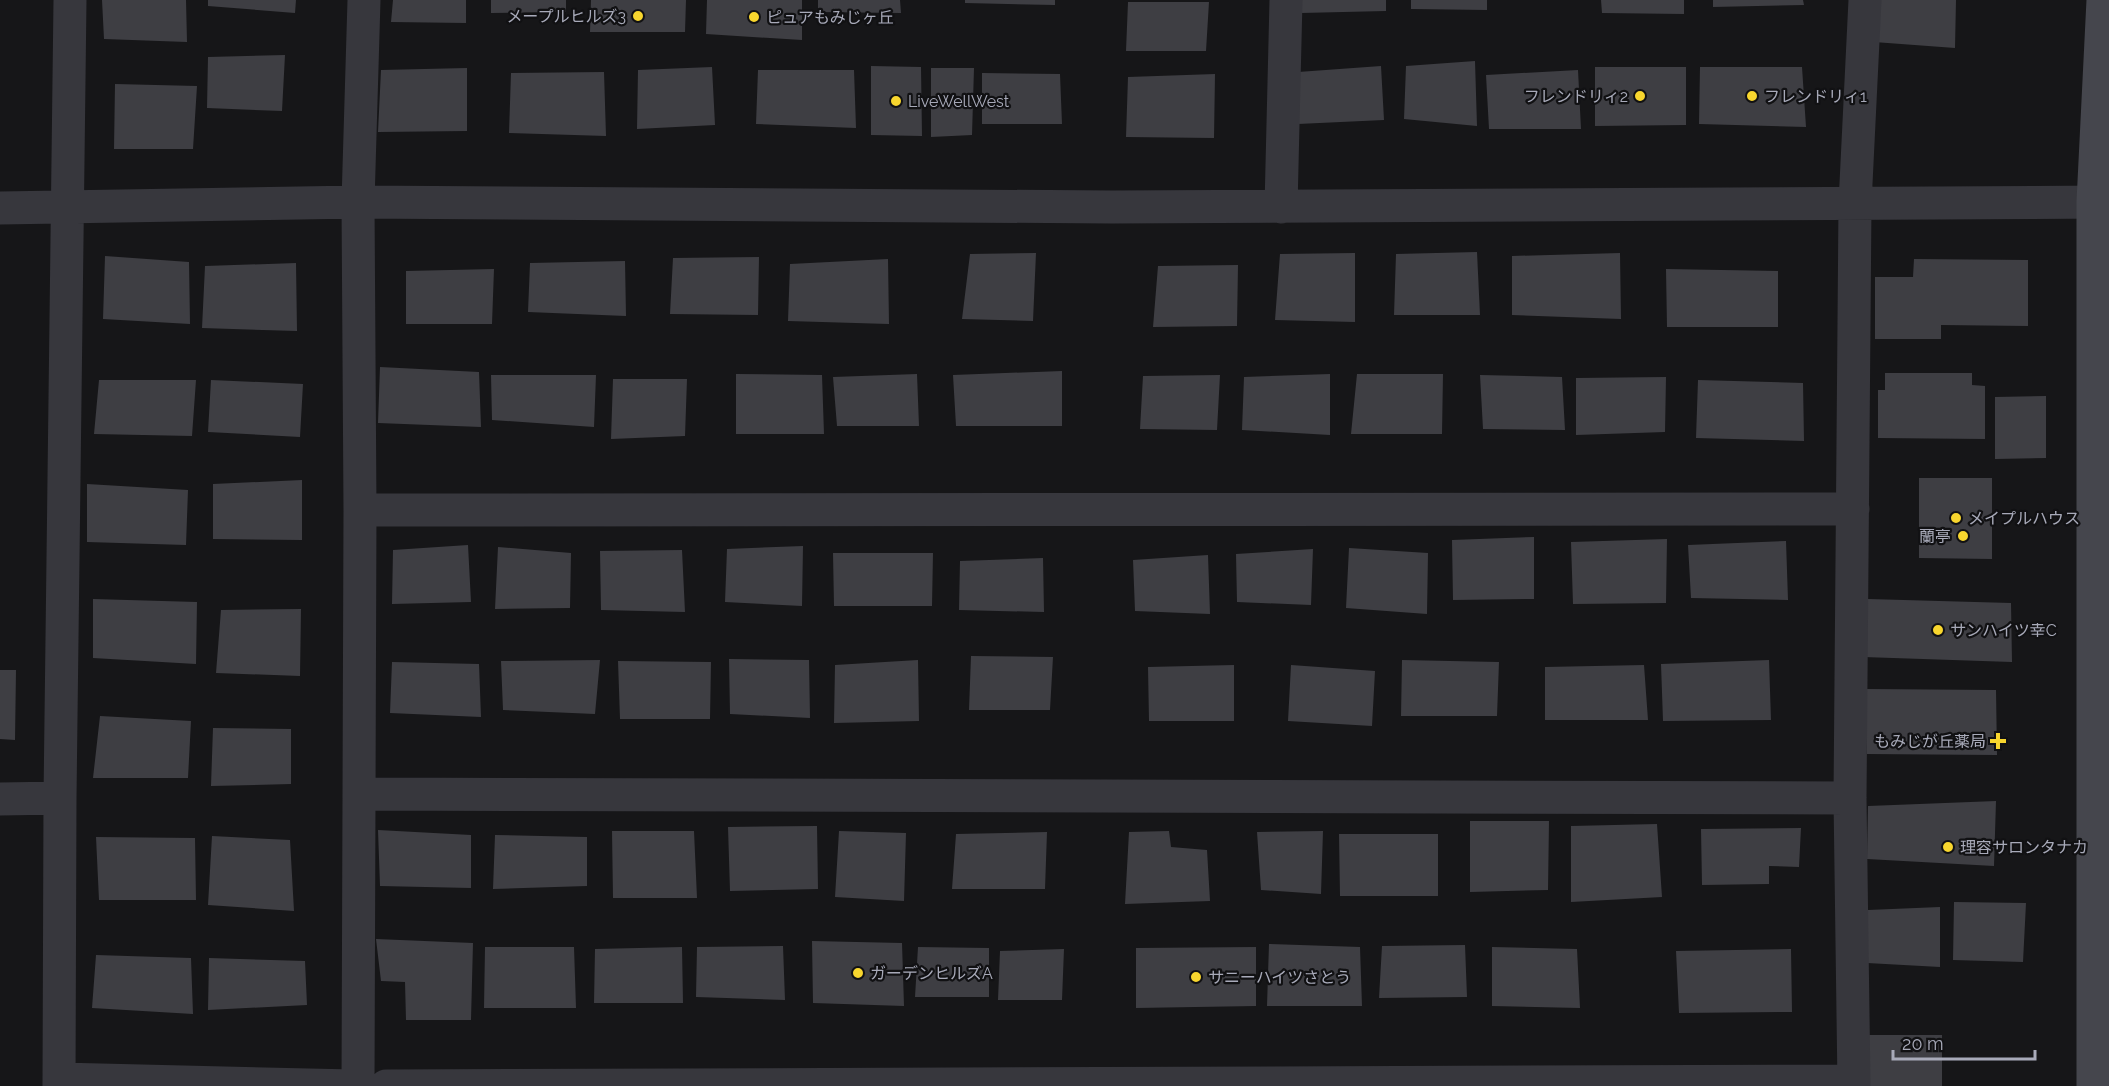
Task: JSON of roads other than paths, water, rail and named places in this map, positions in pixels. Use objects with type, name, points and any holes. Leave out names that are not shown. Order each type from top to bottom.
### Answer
[{"type":"street","points":[[70,0],[60,798],[59,1082],[353,1086]]},
{"type":"street","points":[[358,1086],[360,510],[358,202],[364,0]]},
{"type":"street","points":[[1281,207],[1286,0]]},
{"type":"street","points":[[386,1086],[1854,1083],[1851,798],[1855,204],[1865,0]]},
{"type":"street","points":[[2093,1086],[2103,0]]},
{"type":"street","points":[[0,208],[358,202],[1281,207],[2101,202]]},
{"type":"street","points":[[360,510],[1853,509]]},
{"type":"street","points":[[360,794],[1851,798]]},
{"type":"street","points":[[0,798],[60,798]]},
{"type":"place","name":"メープルヒルズ3","points":[[638,16]]},
{"type":"place","name":"ピュアもみじヶ丘","points":[[754,17]]},
{"type":"place","name":"フレンドリィ2","points":[[1640,96]]},
{"type":"place","name":"フレンドリィ1","points":[[1752,96]]},
{"type":"place","name":"LiveWellWest","points":[[896,101]]},
{"type":"place","name":"メイプルハウス","points":[[1956,518]]},
{"type":"place","name":"蘭亭","points":[[1963,536]]},
{"type":"place","name":"サンハイツ幸C","points":[[1938,630]]},
{"type":"place","name":"もみじが丘薬局","points":[[1998,741]]},
{"type":"place","name":"理容サロンタナカ","points":[[1948,847]]},
{"type":"place","name":"ガーデンヒルズA","points":[[858,973]]},
{"type":"place","name":"サニーハイツさとう","points":[[1196,977]]}]
